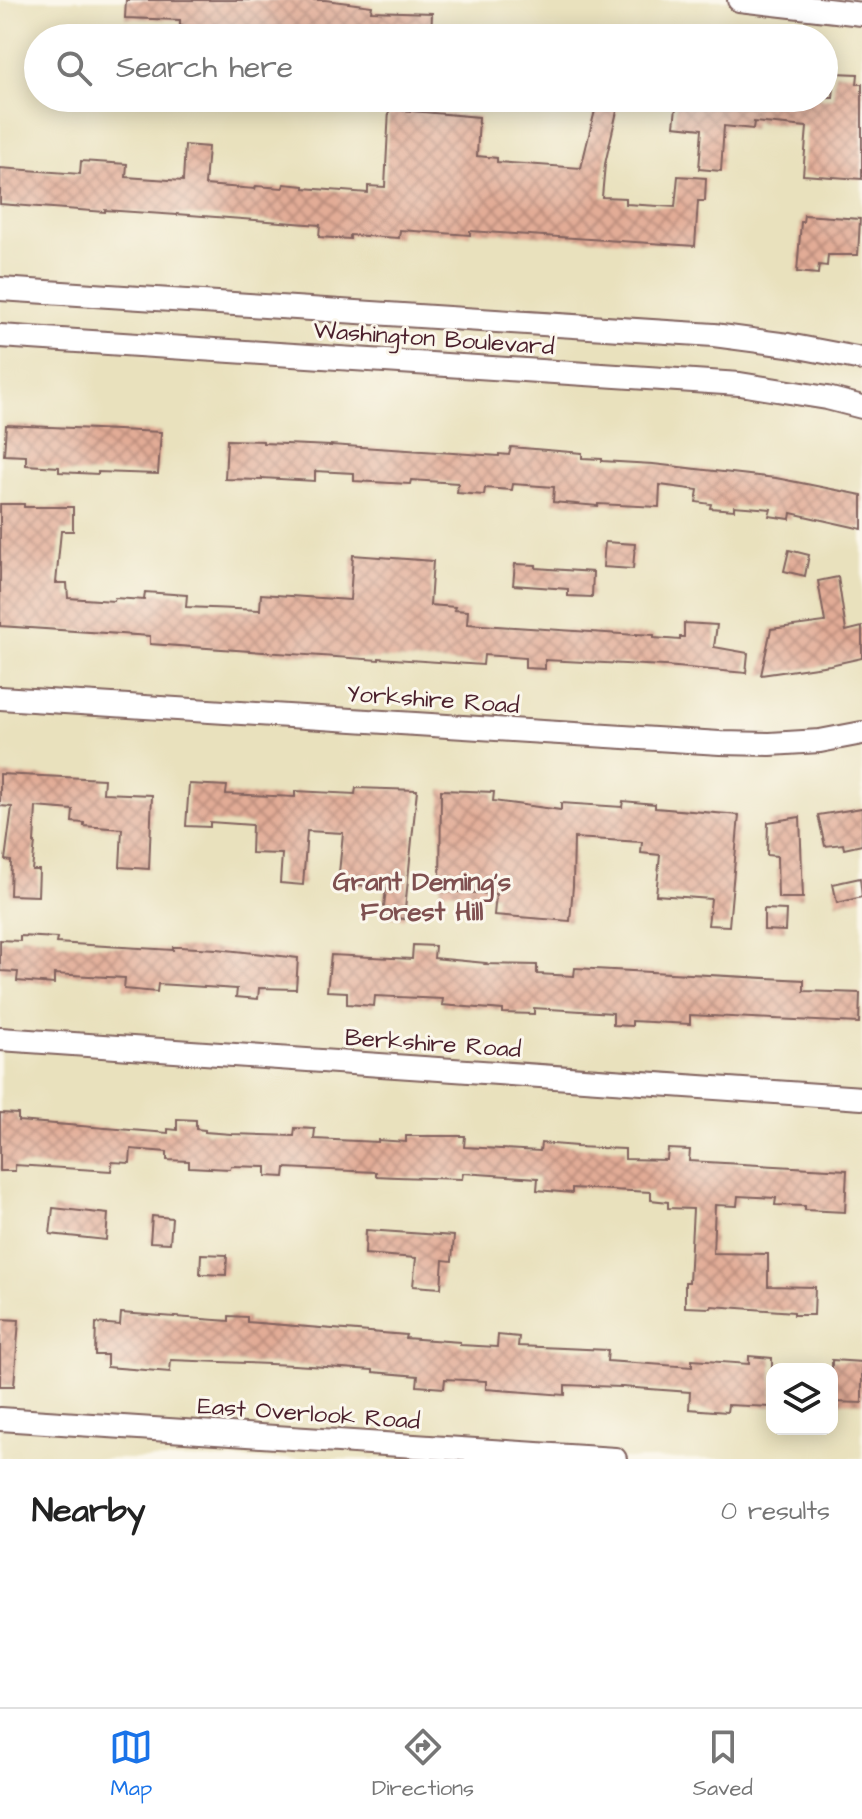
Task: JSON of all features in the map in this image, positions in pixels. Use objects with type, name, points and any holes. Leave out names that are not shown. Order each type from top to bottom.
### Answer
[{"type":"street","points":[[739,0],[862,14]]},
{"type":"street","name":"Washington Boulevard","points":[[0,289],[714,335],[862,359]]},
{"type":"street","name":"Washington Boulevard","points":[[0,336],[740,384],[862,407]]},
{"type":"street","name":"Yorkshire Road","points":[[0,698],[720,743],[820,741],[862,733]]},
{"type":"street","name":"Berkshire Road","points":[[0,1039],[862,1098]]},
{"type":"street","name":"East Overlook Road","points":[[0,1419],[615,1459]]},
{"type":"building","points":[[126,0],[325,0],[372,6],[371,11],[432,13],[432,24],[180,24],[180,20],[125,18]]},
{"type":"building","points":[[838,73],[858,74],[857,84],[862,84],[862,179],[803,175],[807,127],[754,122],[753,129],[724,126],[721,171],[699,169],[702,129],[674,126],[676,112],[838,112]]},
{"type":"building","points":[[389,112],[479,117],[477,156],[497,158],[497,162],[581,168],[595,112],[617,112],[605,164],[602,197],[626,198],[626,204],[675,207],[678,176],[706,178],[705,201],[698,201],[695,246],[470,231],[470,235],[400,230],[399,238],[350,235],[350,239],[319,237],[320,225],[0,204],[0,168],[80,174],[81,161],[127,164],[126,177],[183,181],[185,145],[208,147],[205,185],[255,189],[256,186],[283,188],[284,184],[368,193],[368,186],[385,187]]},
{"type":"building","points":[[804,215],[860,219],[858,255],[828,255],[827,266],[819,265],[818,274],[797,272]]},
{"type":"building","points":[[6,425],[161,432],[158,474],[59,472],[59,467],[26,465],[26,456],[4,455]]},
{"type":"building","points":[[227,440],[499,456],[509,455],[511,447],[582,453],[582,458],[602,461],[776,478],[862,495],[862,529],[791,513],[790,519],[769,516],[771,509],[710,508],[711,504],[696,502],[698,490],[660,485],[659,507],[553,502],[554,487],[513,484],[512,490],[485,488],[484,495],[457,493],[458,483],[354,481],[354,473],[315,471],[315,481],[225,479]]},
{"type":"building","points":[[0,504],[73,507],[73,531],[61,531],[56,583],[67,583],[68,598],[144,600],[145,592],[187,595],[186,607],[260,610],[261,594],[350,600],[353,555],[433,561],[430,605],[468,611],[467,624],[654,635],[654,638],[680,640],[684,637],[684,623],[717,625],[714,647],[748,653],[746,673],[545,660],[545,669],[525,668],[525,658],[484,655],[483,665],[379,660],[150,644],[150,636],[0,626]]},
{"type":"building","points":[[605,542],[635,544],[633,569],[603,567]]},
{"type":"building","points":[[789,550],[809,555],[805,576],[784,571]]},
{"type":"building","points":[[515,564],[593,572],[592,597],[568,596],[568,589],[513,585]]},
{"type":"building","points":[[838,577],[846,631],[862,627],[862,658],[761,675],[771,629],[825,622],[818,581]]},
{"type":"building","points":[[0,774],[104,779],[103,793],[152,795],[149,869],[120,867],[122,829],[84,826],[84,823],[72,822],[73,810],[36,807],[32,870],[39,870],[38,896],[10,895],[11,861],[5,860],[12,807],[0,806]]},
{"type":"building","points":[[189,784],[227,786],[226,794],[295,797],[295,791],[355,794],[356,788],[417,790],[404,919],[383,916],[386,888],[338,883],[343,833],[307,831],[303,885],[280,883],[282,854],[251,853],[252,825],[210,822],[210,827],[186,826]]},
{"type":"building","points":[[441,790],[494,792],[493,801],[561,810],[561,803],[622,807],[623,801],[655,804],[655,808],[739,815],[729,926],[708,925],[711,899],[656,895],[660,855],[641,853],[642,842],[574,838],[570,921],[494,915],[496,894],[440,891]]},
{"type":"building","points":[[862,808],[862,845],[844,849],[843,844],[825,846],[818,815]]},
{"type":"building","points":[[800,817],[803,898],[778,898],[777,856],[767,855],[768,822]]},
{"type":"building","points":[[860,878],[862,897],[837,903],[833,884]]},
{"type":"building","points":[[764,909],[786,910],[785,931],[764,930]]},
{"type":"building","points":[[20,936],[57,938],[56,943],[173,950],[173,947],[217,949],[298,958],[296,989],[259,988],[258,999],[236,997],[237,989],[158,984],[157,992],[124,989],[125,978],[54,974],[54,984],[17,981],[18,972],[0,971],[0,940],[20,941]]},
{"type":"building","points":[[413,945],[435,946],[434,958],[485,964],[537,965],[537,974],[574,976],[575,968],[804,980],[804,991],[860,993],[859,1023],[690,1015],[690,1024],[632,1021],[632,1026],[613,1025],[613,1013],[534,1008],[534,1014],[503,1013],[503,1010],[442,1005],[443,999],[375,996],[374,1006],[347,1004],[347,992],[327,991],[331,955],[412,959]]},
{"type":"building","points":[[0,1113],[18,1114],[18,1121],[168,1133],[168,1129],[177,1130],[177,1119],[196,1120],[196,1129],[205,1132],[231,1134],[294,1136],[295,1128],[315,1129],[314,1139],[406,1142],[406,1136],[465,1136],[464,1147],[540,1151],[541,1143],[625,1149],[625,1159],[667,1160],[668,1149],[690,1150],[689,1161],[847,1170],[845,1212],[775,1205],[776,1198],[738,1196],[737,1206],[715,1205],[713,1253],[768,1254],[768,1286],[815,1287],[814,1315],[712,1306],[685,1307],[693,1209],[668,1208],[668,1202],[651,1200],[651,1192],[572,1188],[572,1193],[537,1190],[538,1178],[463,1173],[462,1179],[285,1168],[284,1177],[266,1176],[266,1167],[189,1167],[189,1161],[167,1160],[167,1152],[131,1149],[130,1163],[112,1162],[111,1171],[15,1165],[15,1171],[0,1171]]},
{"type":"building","points":[[53,1208],[108,1214],[106,1240],[50,1234]]},
{"type":"building","points":[[152,1216],[172,1218],[170,1243],[150,1242]]},
{"type":"building","points":[[366,1230],[454,1236],[452,1261],[443,1260],[441,1288],[413,1286],[416,1258],[365,1254]]},
{"type":"building","points":[[201,1254],[227,1255],[226,1275],[200,1274]]},
{"type":"building","points":[[121,1313],[229,1321],[229,1316],[247,1317],[247,1322],[406,1335],[405,1338],[460,1342],[460,1345],[497,1347],[498,1335],[519,1337],[518,1346],[608,1350],[607,1361],[692,1367],[692,1360],[749,1364],[749,1356],[772,1358],[772,1363],[766,1363],[766,1407],[728,1405],[727,1412],[689,1409],[690,1392],[622,1387],[565,1385],[565,1395],[486,1389],[486,1381],[445,1379],[444,1388],[417,1386],[418,1376],[294,1365],[171,1360],[170,1372],[107,1367],[107,1355],[95,1355],[96,1323],[120,1325]]},
{"type":"building","points":[[0,1319],[19,1320],[14,1386],[0,1386]]},
{"type":"building","points":[[832,1360],[862,1362],[862,1403],[838,1402],[838,1363],[832,1363]]},
{"type":"district","name":"Grant Deming's Forest Hill","points":[[422,896]]}]
